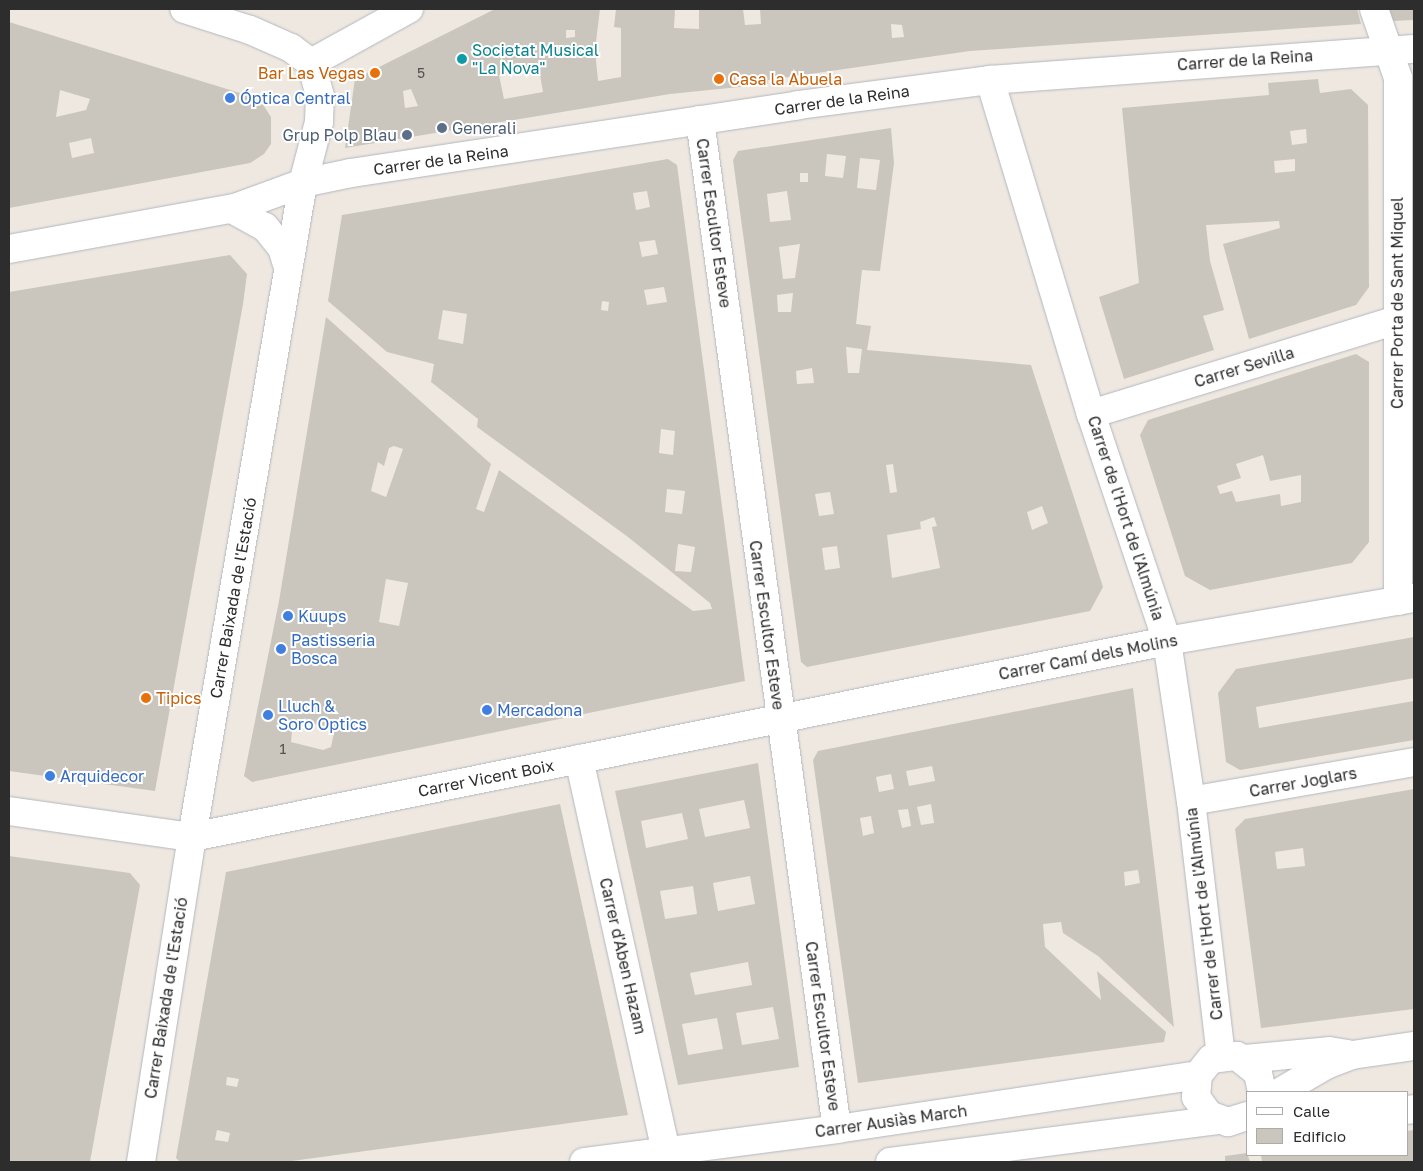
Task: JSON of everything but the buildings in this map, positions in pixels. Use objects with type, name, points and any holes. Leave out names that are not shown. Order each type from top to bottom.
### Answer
[{"type":"street","points":[[184,9],[250,30],[291,48],[311,62],[409,9]]},
{"type":"street","name":"Carrer Porta de Sant Miquel","points":[[1374,9],[1398,78],[1397,320],[1406,599]]},
{"type":"street","name":"Carrer de la Reina","points":[[9,249],[232,209],[303,183],[700,120],[990,80],[1414,49]]},
{"type":"street","name":"Carrer Baixada de l'Estació","points":[[141,1162],[192,836],[288,268],[303,183],[319,122],[318,80],[311,62]]},
{"type":"street","name":"Carrer de l'Hort de l'Almúnia","points":[[990,80],[1092,414],[1167,640],[1233,1057]]},
{"type":"street","name":"Carrer Escultor Esteve","points":[[700,120],[779,720],[837,1129]]},
{"type":"street","points":[[232,209],[265,228],[282,248],[288,268]]},
{"type":"street","name":"Carrer Sevilla","points":[[1092,414],[1397,320]]},
{"type":"street","name":"Carrer Camí dels Molins","points":[[779,720],[1167,640],[1406,599]]},
{"type":"street","name":"Carrer Vicent Boix","points":[[9,810],[192,836],[779,720]]},
{"type":"street","name":"Carrer d'Aben Hazam","points":[[579,759],[666,1152]]},
{"type":"street","name":"Carrer Joglars","points":[[1191,801],[1414,762]]},
{"type":"street","points":[[1282,1091],[1326,1066],[1352,1055],[1414,1046]]},
{"type":"street","points":[[1239,1118],[1209,1115],[1196,1097],[1198,1074],[1211,1059],[1330,1051],[1352,1055]]},
{"type":"street","points":[[1233,1057],[1258,1073],[1262,1091]]},
{"type":"street","name":"Carrer Ausiàs March","points":[[584,1162],[837,1129],[1198,1074]]},
{"type":"street","points":[[890,1162],[1239,1118]]},
{"type":"place","name":"Societat Musical \"La Nova\"","points":[[462,59]]},
{"type":"place","name":"Bar Las Vegas","points":[[375,73]]},
{"type":"place","name":"Casa la Abuela","points":[[719,79]]},
{"type":"place","name":"Óptica Central","points":[[230,98]]},
{"type":"place","name":"Generali","points":[[442,128]]},
{"type":"place","name":"Grup Polp Blau","points":[[407,135]]},
{"type":"place","name":"Kuups","points":[[288,616]]},
{"type":"place","name":"Pastisseria Bosca","points":[[281,649]]},
{"type":"place","name":"Tipics","points":[[146,698]]},
{"type":"place","name":"Mercadona","points":[[487,710]]},
{"type":"place","name":"Lluch & Soro Optics","points":[[268,715]]},
{"type":"place","name":"Arquidecor","points":[[50,776]]}]
